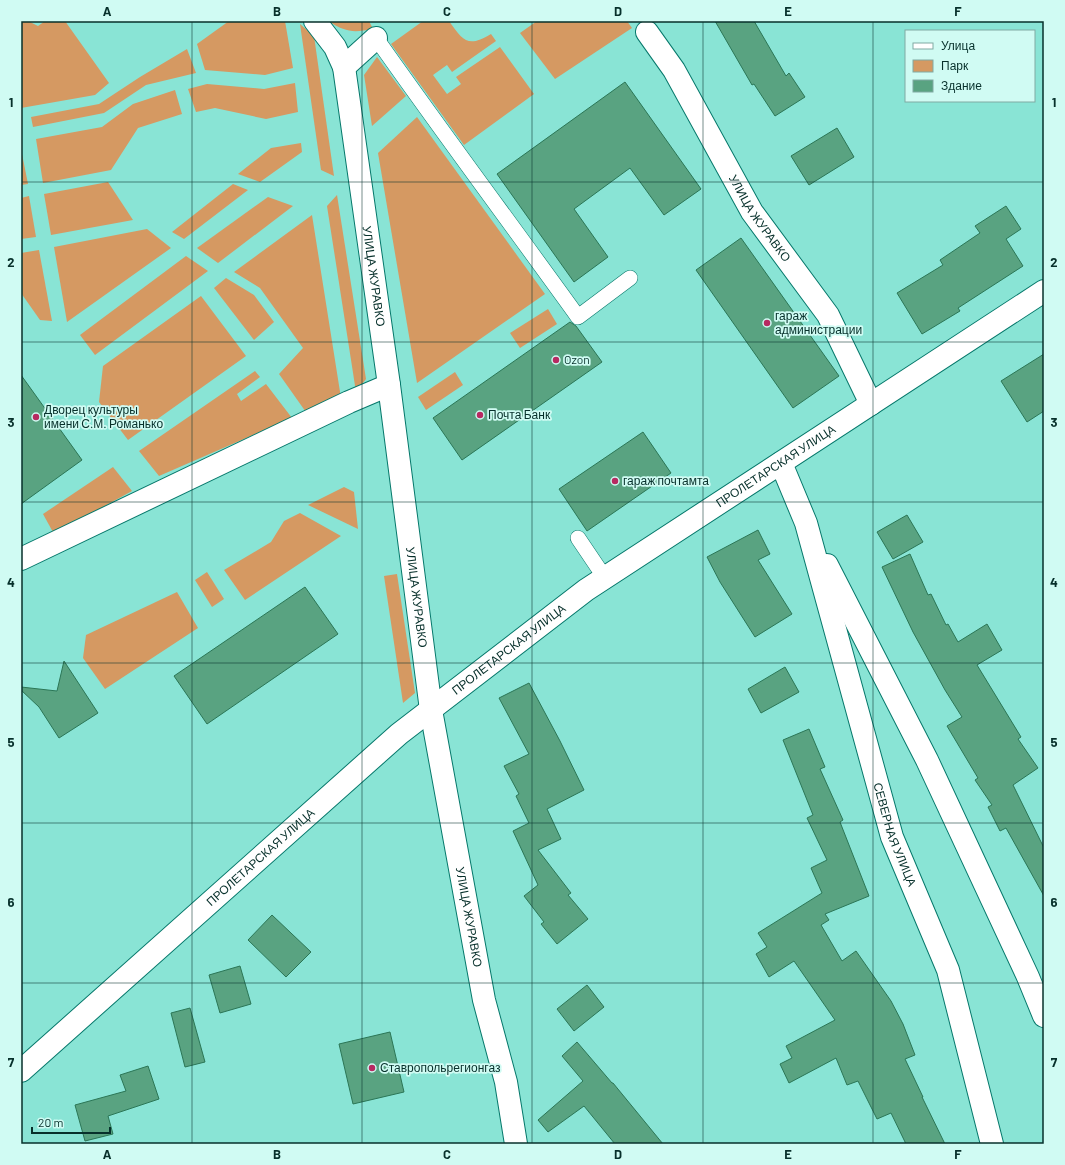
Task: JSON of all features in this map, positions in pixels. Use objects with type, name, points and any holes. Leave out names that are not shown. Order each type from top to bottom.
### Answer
[{"type":"street","name":"УЛИЦА ЖУРАВКО","points":[[315,21],[335,47],[344,67],[389,385],[431,710],[484,1000],[506,1082],[516,1144]]},
{"type":"street","name":"УЛИЦА ЖУРАВКО","points":[[647,32],[674,70],[752,212],[828,315],[871,404]]},
{"type":"street","points":[[344,67],[376,38]]},
{"type":"street","name":"ПРОЛЕТАРСКАЯ УЛИЦА","points":[[21,1071],[393,739],[586,590],[1044,291]]},
{"type":"street","points":[[21,559],[349,402],[389,385]]},
{"type":"street","name":"СЕВЕРНАЯ УЛИЦА","points":[[781,463],[806,523],[927,760],[1028,977],[1044,1016]]},
{"type":"street","name":"СЕВЕРНАЯ УЛИЦА","points":[[806,523],[892,838],[948,970],[992,1144]]},
{"type":"lane","points":[[376,38],[578,316],[630,278]]},
{"type":"lane","points":[[578,538],[605,578]]},
{"type":"green space","points":[[21,21],[28,21],[38,26],[45,21],[65,21],[109,83],[95,95],[21,108]]},
{"type":"green space","points":[[229,21],[285,21],[293,68],[265,75],[205,70],[197,44]]},
{"type":"green space","points":[[328,21],[369,21],[373,29],[349,31]]},
{"type":"green space","points":[[423,21],[449,21],[462,38],[477,41],[491,34],[496,41],[452,72],[447,65],[433,75],[447,94],[461,84],[456,77],[500,47],[534,94],[464,145],[391,44]]},
{"type":"green space","points":[[537,21],[627,21],[632,28],[555,79],[520,33]]},
{"type":"green space","points":[[300,24],[314,36],[334,176],[321,170]]},
{"type":"green space","points":[[187,49],[196,73],[146,85],[104,113],[33,127],[31,117],[99,104]]},
{"type":"green space","points":[[377,57],[406,96],[372,126],[364,75]]},
{"type":"green space","points":[[295,83],[298,112],[266,119],[215,108],[196,112],[188,89],[207,84],[264,89]]},
{"type":"green space","points":[[175,90],[182,114],[138,128],[111,170],[43,183],[36,139],[102,127],[133,104]]},
{"type":"green space","points":[[417,117],[545,294],[417,383],[378,153]]},
{"type":"green space","points":[[301,143],[302,152],[260,182],[238,174],[271,148]]},
{"type":"green space","points":[[21,149],[28,184],[21,185]]},
{"type":"green space","points":[[108,182],[133,220],[51,235],[44,194]]},
{"type":"green space","points":[[233,184],[248,190],[184,239],[172,232]]},
{"type":"green space","points":[[337,195],[366,379],[356,392],[327,206]]},
{"type":"green space","points":[[29,196],[36,237],[21,239],[21,198]]},
{"type":"green space","points":[[268,197],[293,206],[218,263],[197,248]]},
{"type":"green space","points":[[312,215],[341,398],[308,415],[279,374],[303,348],[260,288],[234,272]]},
{"type":"green space","points":[[147,229],[171,248],[67,322],[54,247]]},
{"type":"green space","points":[[39,250],[52,321],[40,320],[21,293],[21,253]]},
{"type":"green space","points":[[186,256],[208,271],[95,355],[80,335]]},
{"type":"green space","points":[[226,278],[254,295],[274,322],[254,340],[214,288]]},
{"type":"green space","points":[[201,296],[246,356],[128,440],[99,402],[103,366]]},
{"type":"green space","points":[[548,309],[557,324],[520,348],[510,333]]},
{"type":"green space","points":[[255,371],[260,377],[237,394],[241,401],[266,384],[292,418],[159,476],[139,451]]},
{"type":"green space","points":[[455,372],[463,385],[426,410],[418,397]]},
{"type":"green space","points":[[113,467],[132,491],[54,534],[43,514]]},
{"type":"green space","points":[[344,487],[354,492],[358,529],[308,505]]},
{"type":"green space","points":[[300,513],[341,536],[245,600],[224,570],[271,542],[284,521]]},
{"type":"green space","points":[[207,572],[224,599],[212,607],[195,580]]},
{"type":"green space","points":[[397,574],[415,693],[403,703],[384,576]]},
{"type":"green space","points":[[177,592],[198,628],[105,689],[83,658],[86,635]]},
{"type":"building","points":[[715,21],[754,21],[786,76],[789,73],[805,97],[775,116],[754,84],[752,85]]},
{"type":"building","points":[[625,82],[701,189],[664,215],[630,168],[574,209],[608,257],[574,282],[497,174]]},
{"type":"building","points":[[837,128],[854,157],[809,185],[791,156]]},
{"type":"building","points":[[1006,206],[1021,229],[1006,239],[1023,266],[958,308],[960,311],[922,334],[897,293],[943,265],[940,260],[980,233],[975,226]]},
{"type":"building","name":"гараж администрации","points":[[741,238],[839,376],[793,408],[696,270]]},
{"type":"building","points":[[570,322],[576,326],[602,362],[462,460],[433,418]]},
{"type":"building","points":[[1044,354],[1044,411],[1027,422],[1001,381]]},
{"type":"building","name":"Дворец культуры имени С.М. Романько","points":[[21,375],[82,460],[21,504]]},
{"type":"building","name":"гараж почтамта","points":[[643,432],[671,473],[587,531],[559,489]]},
{"type":"building","points":[[907,515],[923,542],[893,559],[877,532]]},
{"type":"building","points":[[758,530],[770,554],[758,560],[792,614],[755,637],[720,582],[707,557]]},
{"type":"building","points":[[910,554],[928,595],[931,594],[946,625],[948,624],[958,642],[987,624],[1002,650],[977,665],[1021,737],[1018,739],[1038,768],[1013,785],[1044,848],[1044,896],[1006,828],[1000,831],[988,807],[992,805],[975,780],[978,778],[947,726],[962,717],[945,690],[913,632],[882,567]]},
{"type":"building","points":[[305,587],[338,634],[207,724],[174,676]]},
{"type":"building","points":[[64,661],[98,713],[59,738],[39,707],[21,690],[21,687],[57,691]]},
{"type":"building","points":[[785,667],[799,692],[761,713],[748,689]]},
{"type":"building","points":[[529,683],[584,790],[547,809],[561,839],[538,850],[571,893],[568,895],[588,919],[557,944],[541,924],[544,922],[524,896],[538,885],[513,831],[529,823],[516,796],[519,794],[504,766],[529,754],[499,698]]},
{"type":"building","points":[[809,729],[825,767],[820,769],[843,820],[840,822],[869,896],[825,914],[829,920],[821,925],[842,961],[856,951],[891,1001],[903,1024],[915,1055],[905,1059],[945,1144],[906,1144],[891,1113],[877,1119],[858,1081],[847,1085],[836,1058],[789,1083],[780,1064],[792,1058],[786,1046],[835,1020],[794,961],[769,977],[756,954],[767,947],[758,933],[822,893],[811,868],[827,860],[807,818],[813,815],[783,740]]},
{"type":"building","points":[[272,915],[311,952],[286,977],[248,940]]},
{"type":"building","points":[[240,966],[251,1004],[220,1013],[209,975]]},
{"type":"building","points":[[587,985],[604,1007],[574,1031],[557,1009]]},
{"type":"building","points":[[190,1008],[205,1062],[185,1067],[171,1013]]},
{"type":"building","name":"Ставропольрегионгаз","points":[[390,1032],[404,1092],[353,1104],[339,1044]]},
{"type":"building","points":[[577,1042],[663,1144],[615,1144],[584,1106],[548,1132],[538,1120],[583,1081],[562,1056]]},
{"type":"building","points":[[148,1066],[159,1099],[108,1116],[113,1134],[85,1141],[75,1105],[126,1091],[120,1075]]},
{"type":"place","name":"гараж администрации","points":[[767,323]]},
{"type":"place","name":"Ozon","points":[[556,360]]},
{"type":"place","name":"Почта Банк","points":[[480,415]]},
{"type":"place","name":"Дворец культуры имени С.М. Романько","points":[[36,417]]},
{"type":"place","name":"гараж почтамта","points":[[615,481]]},
{"type":"place","name":"Ставропольрегионгаз","points":[[372,1068]]}]
